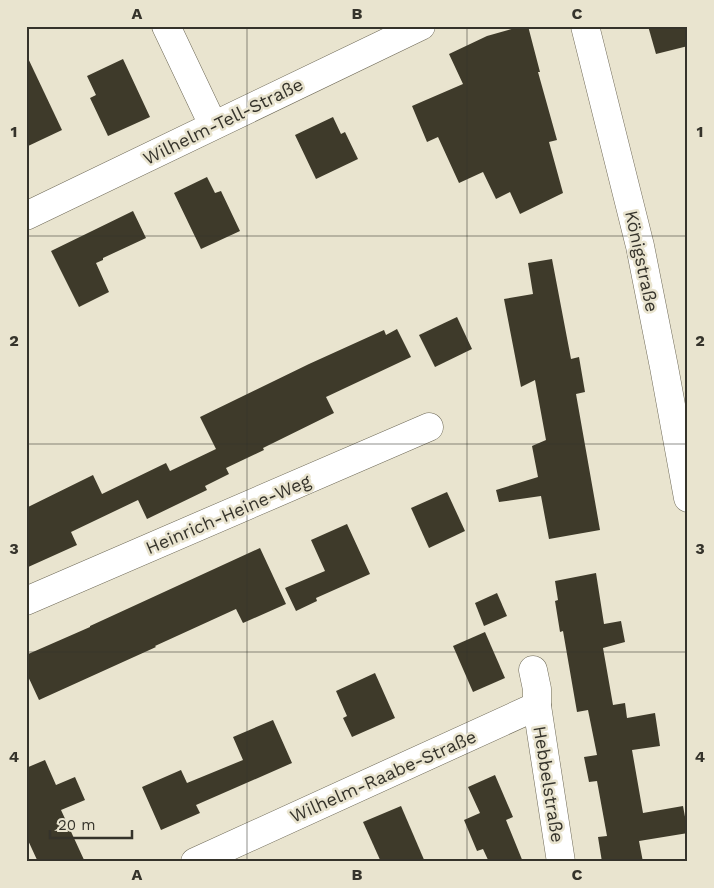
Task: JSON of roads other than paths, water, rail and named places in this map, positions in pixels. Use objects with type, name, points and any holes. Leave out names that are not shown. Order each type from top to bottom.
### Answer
[{"type":"street","points":[[166,26],[213,125]]},
{"type":"street","name":"Wilhelm-Tell-Straße","points":[[26,216],[421,26]]},
{"type":"street","name":"Königstraße","points":[[585,26],[640,246],[688,498]]},
{"type":"street","name":"Heinrich-Heine-Weg","points":[[26,601],[429,427]]},
{"type":"street","points":[[533,670],[537,689],[537,706]]},
{"type":"street","name":"Wilhelm-Raabe-Straße","points":[[195,862],[537,706]]},
{"type":"street","name":"Hebbelstraße","points":[[537,706],[561,862]]}]
